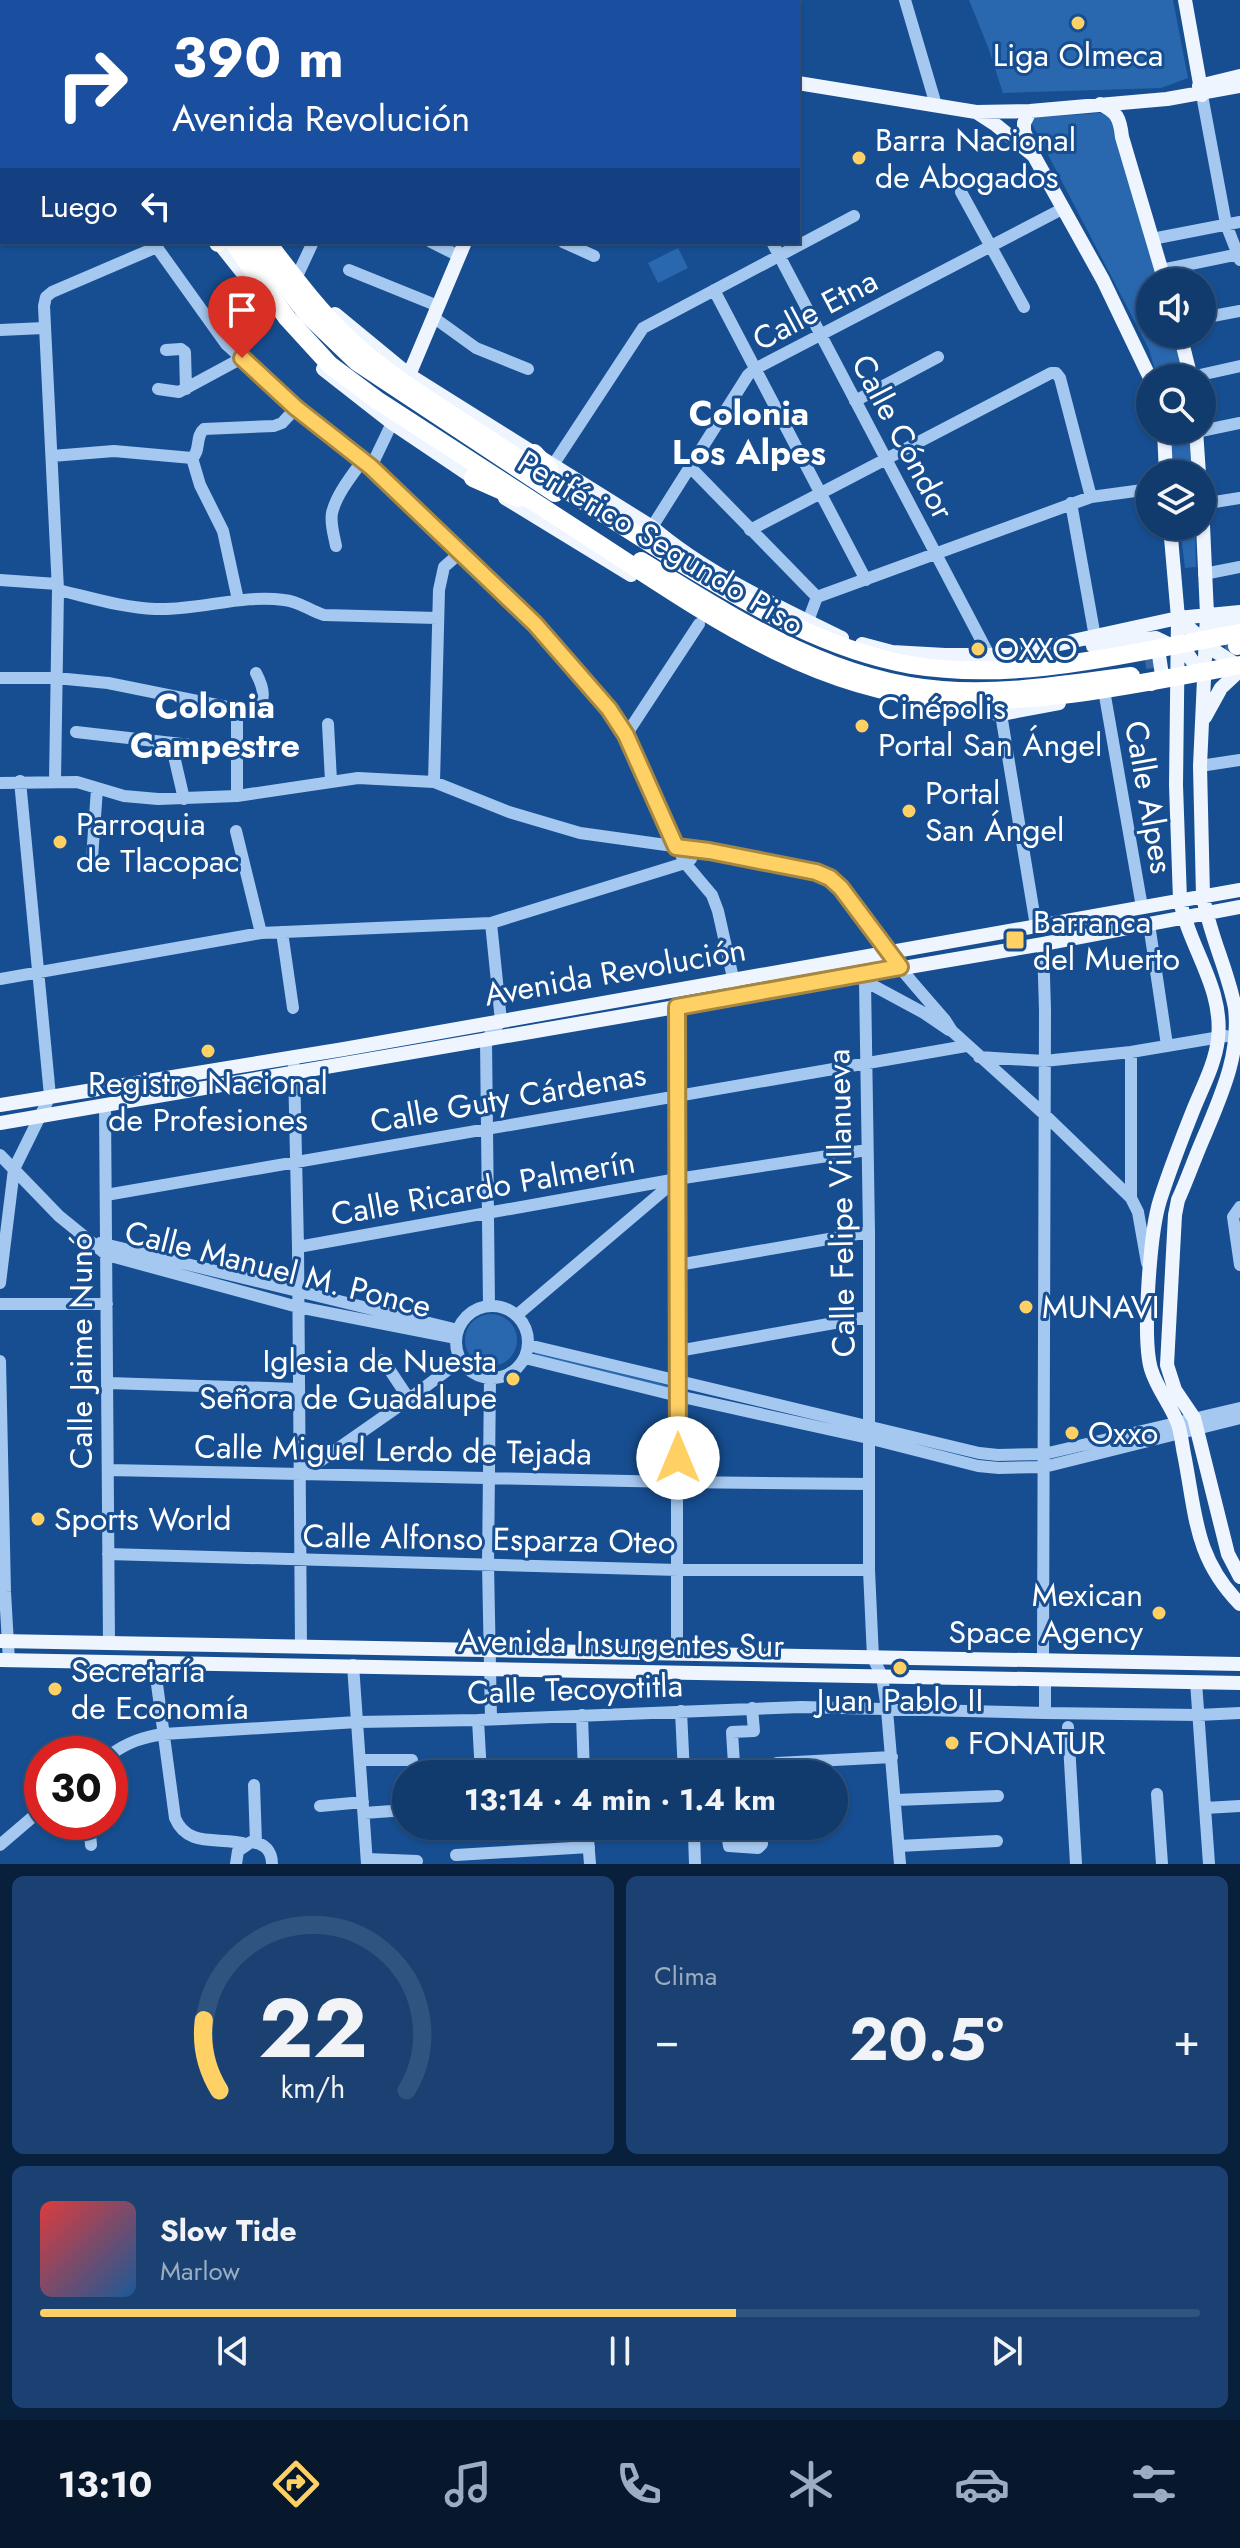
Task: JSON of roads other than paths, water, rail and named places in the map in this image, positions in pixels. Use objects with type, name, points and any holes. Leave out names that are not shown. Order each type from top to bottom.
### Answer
[{"type":"highway","name":"Periférico Segundo Piso","points":[[224,244],[330,365],[365,392],[706,613],[784,656],[832,675],[894,692],[939,699],[1022,700],[1236,653]]},
{"type":"highway","points":[[241,244],[297,321],[345,371],[585,527],[788,647],[836,667],[912,680]]},
{"type":"highway","points":[[254,244],[290,277],[312,290]]},
{"type":"highway","name":"Periférico Segundo Piso","points":[[268,244],[306,294],[350,340],[381,365],[559,486],[722,587],[842,646],[910,664],[991,672],[1236,653]]},
{"type":"highway","points":[[290,277],[317,325],[357,362],[716,595],[793,638],[941,690],[1022,691],[1130,669]]},
{"type":"highway","points":[[534,453],[664,544],[803,625]]},
{"type":"highway","points":[[473,478],[585,527]]},
{"type":"highway","points":[[637,544],[669,541]]},
{"type":"highway","points":[[892,652],[912,680]]},
{"type":"highway","points":[[880,696],[912,680]]},
{"type":"main road","points":[[1185,0],[1197,91]]},
{"type":"main road","points":[[800,83],[976,112],[1030,111],[1167,99],[1240,76]]},
{"type":"main road","points":[[1197,91],[1240,86]]},
{"type":"main road","points":[[1121,122],[1138,102]]},
{"type":"main road","points":[[1100,104],[1115,111],[1121,122],[1122,137],[1161,268]]},
{"type":"main road","points":[[1030,111],[1024,131],[1034,156],[1103,280],[1143,364]]},
{"type":"main road","points":[[976,112],[1034,156]]},
{"type":"main road","points":[[224,244],[321,367],[392,423],[473,478],[709,623],[781,663],[880,696],[1001,714],[1203,677],[1236,653]]},
{"type":"main road","points":[[276,244],[290,277]]},
{"type":"main road","points":[[409,375],[462,249]]},
{"type":"main road","points":[[312,290],[340,319],[409,375],[534,453]]},
{"type":"main road","points":[[551,467],[652,527],[669,541],[803,625],[845,639],[892,652],[1038,655],[1156,638],[1182,651],[1203,677]]},
{"type":"main road","points":[[1171,540],[1182,651],[1176,682],[1180,900],[1183,917],[1209,976],[1215,1000],[1218,1038],[1211,1067],[1160,1201],[1150,1278],[1148,1348],[1150,1366],[1178,1427],[1196,1528],[1205,1556],[1240,1604]]},
{"type":"main road","points":[[1203,540],[1207,614],[1200,766],[1203,896],[1227,972],[1239,1034],[1227,1085],[1178,1200],[1166,1351],[1175,1390],[1199,1424],[1202,1449],[1228,1554],[1240,1577]]},
{"type":"main road","points":[[1009,655],[1178,618],[1240,612]]},
{"type":"main road","points":[[1178,618],[1204,638],[1236,653]]},
{"type":"main road","points":[[1202,725],[1236,653],[1240,620]]},
{"type":"main road","points":[[1148,687],[1162,675],[1156,638]]},
{"type":"main road","points":[[1204,638],[1236,653]]},
{"type":"main road","points":[[1182,651],[1204,638]]},
{"type":"main road","name":"Avenida Revolución","points":[[0,1105],[501,1021],[1240,890]]},
{"type":"main road","name":"Avenida Revolución","points":[[0,1123],[736,996],[860,978],[900,967],[1240,907]]},
{"type":"main road","points":[[1186,1128],[1204,1135]]},
{"type":"main road","points":[[1215,1572],[1240,1593]]},
{"type":"main road","name":"Avenida Insurgentes Sur","points":[[4,1641],[1240,1664]]},
{"type":"main road","name":"Avenida Insurgentes Sur","points":[[5,1660],[1240,1683]]},
{"type":"street","points":[[905,0],[936,105]]},
{"type":"street","points":[[1193,268],[1239,256],[1226,224],[1197,91]]},
{"type":"street","points":[[961,192],[1024,307]]},
{"type":"street","name":"Calle Etna","points":[[652,527],[748,375],[755,369],[1064,208]]},
{"type":"street","points":[[551,467],[643,328],[854,216]]},
{"type":"street","points":[[1152,239],[1240,222]]},
{"type":"street","points":[[290,277],[312,244]]},
{"type":"street","points":[[440,244],[462,249]]},
{"type":"street","points":[[567,244],[594,256]]},
{"type":"street","name":"Calle Cóndor","points":[[773,244],[989,655]]},
{"type":"street","points":[[55,781],[58,587],[44,306],[46,297],[52,292],[155,245],[226,344],[296,408],[367,463],[461,552],[535,624],[609,709],[626,735],[676,847],[712,895],[736,996]]},
{"type":"street","points":[[349,270],[436,312],[476,348],[528,369]]},
{"type":"street","points":[[714,290],[866,580]]},
{"type":"street","points":[[1216,315],[1240,311]]},
{"type":"street","points":[[0,330],[44,328]]},
{"type":"street","points":[[166,350],[181,349],[185,352],[186,389]]},
{"type":"street","points":[[855,401],[938,357]]},
{"type":"street","points":[[158,389],[179,392],[242,358]]},
{"type":"street","points":[[1216,372],[1240,366]]},
{"type":"street","points":[[750,530],[1051,373],[1056,373],[1060,378],[1091,497]]},
{"type":"street","points":[[52,456],[114,451],[192,458],[196,455],[200,433],[204,429],[274,426],[282,423],[296,408]]},
{"type":"street","points":[[336,546],[331,524],[336,502],[367,463],[392,423]]},
{"type":"street","points":[[1216,427],[1240,423]]},
{"type":"street","points":[[192,458],[200,485],[223,531],[238,600]]},
{"type":"street","points":[[691,468],[817,597]]},
{"type":"street","points":[[803,625],[817,597],[1071,503],[1136,491]]},
{"type":"street","points":[[1216,502],[1240,498]]},
{"type":"street","points":[[1071,503],[1095,637]]},
{"type":"street","points":[[434,782],[437,618],[444,567],[461,552]]},
{"type":"street","points":[[1204,574],[1240,567]]},
{"type":"street","points":[[0,580],[58,587],[157,609],[238,600],[281,599],[294,601],[324,615],[437,618]]},
{"type":"street","points":[[626,735],[699,624]]},
{"type":"street","points":[[0,678],[56,678],[108,683],[252,710],[261,702],[262,684],[256,673]]},
{"type":"street","name":"Calle Alpes","points":[[1105,696],[1142,907]]},
{"type":"street","points":[[237,709],[237,796]]},
{"type":"street","points":[[1001,714],[1036,926]]},
{"type":"street","points":[[328,724],[331,781]]},
{"type":"street","points":[[76,732],[199,746]]},
{"type":"street","points":[[171,743],[184,799]]},
{"type":"street","points":[[1200,766],[1240,760]]},
{"type":"street","points":[[0,783],[77,782],[124,796],[184,799],[237,796],[358,778],[434,782],[509,812],[580,833],[709,851],[816,872],[830,878],[841,888],[911,982],[966,1046],[1044,1114],[1131,1198],[1138,1212],[1150,1278]]},
{"type":"street","points":[[0,1283],[14,1169],[50,1096],[20,781]]},
{"type":"street","points":[[92,858],[97,789]]},
{"type":"street","points":[[236,831],[261,933]]},
{"type":"street","points":[[0,979],[261,933],[491,923],[685,863],[691,859],[692,848]]},
{"type":"street","points":[[698,880],[695,870],[698,860],[709,851]]},
{"type":"street","points":[[489,1306],[486,1040],[501,1021],[491,923]]},
{"type":"street","points":[[1149,924],[1167,1045]]},
{"type":"street","points":[[282,932],[293,1008]]},
{"type":"street","points":[[1043,944],[1043,1660]]},
{"type":"street","points":[[1227,972],[1240,983]]},
{"type":"street","points":[[860,978],[952,1031]]},
{"type":"street","name":"Calle Felipe Villanueva","points":[[860,978],[869,1232],[869,1570],[873,1658]]},
{"type":"street","points":[[896,997],[905,992],[911,982]]},
{"type":"street","points":[[677,1007],[677,1654]]},
{"type":"street","points":[[979,1057],[1044,1061],[1131,1052],[1239,1034]]},
{"type":"street","name":"Calle Guty Cárdenas","points":[[106,1195],[966,1046]]},
{"type":"street","points":[[1131,1052],[1131,1198]]},
{"type":"street","points":[[293,1057],[297,1160],[301,1647]]},
{"type":"street","name":"Calle Jaime Nunó","points":[[105,1106],[109,1643]]},
{"type":"street","name":"Calle Ricardo Palmerín","points":[[298,1247],[677,1179],[867,1150]]},
{"type":"street","name":"Calle Manuel M. Ponce","points":[[0,1155],[89,1243],[298,1307],[457,1334]]},
{"type":"street","points":[[517,1315],[677,1179]]},
{"type":"street","points":[[1236,1212],[1240,1265]]},
{"type":"street","points":[[678,1265],[869,1232]]},
{"type":"street","name":"Calle Manuel M. Ponce","points":[[106,1249],[298,1290],[457,1334]]},
{"type":"street","points":[[0,1304],[107,1304]]},
{"type":"street","points":[[489,1306],[502,1307],[517,1315],[526,1328],[527,1352],[513,1372],[490,1378],[472,1372],[461,1360],[457,1334],[464,1319],[473,1311],[489,1306]]},
{"type":"street","points":[[678,1351],[868,1317]]},
{"type":"street","points":[[527,1352],[678,1381],[868,1431]]},
{"type":"street","points":[[527,1352],[678,1396],[979,1453],[1044,1460],[1178,1427],[1240,1418]]},
{"type":"street","points":[[383,1360],[409,1399]]},
{"type":"street","points":[[300,1475],[461,1360]]},
{"type":"street","points":[[0,1361],[5,1660]]},
{"type":"street","points":[[482,1760],[489,1668],[490,1378]]},
{"type":"street","points":[[108,1383],[298,1389]]},
{"type":"street","points":[[1199,1424],[1240,1408]]},
{"type":"street","name":"Calle Miguel Lerdo de Tejada","points":[[108,1470],[869,1484]]},
{"type":"street","name":"Calle Alfonso Esparza Oteo","points":[[108,1554],[678,1570],[869,1570]]},
{"type":"street","points":[[873,1658],[882,1676],[887,1710],[900,1864]]},
{"type":"street","points":[[154,1662],[175,1818],[179,1827],[197,1839],[234,1840],[269,1850],[272,1864]]},
{"type":"street","points":[[353,1665],[367,1861],[417,1861]]},
{"type":"street","points":[[1045,1679],[1045,1713]]},
{"type":"street","points":[[1196,1682],[1209,1864]]},
{"type":"street","points":[[734,1760],[732,1732],[754,1731],[752,1708]]},
{"type":"street","name":"Calle Tecoyotitla","points":[[128,1743],[164,1734],[357,1722],[484,1720],[752,1708],[1198,1715],[1240,1713]]},
{"type":"street","points":[[681,1711],[683,1760]]},
{"type":"street","points":[[582,1715],[584,1760]]},
{"type":"street","points":[[1068,1727],[1076,1864]]},
{"type":"street","points":[[834,1760],[892,1757]]},
{"type":"street","points":[[360,1760],[392,1760]]},
{"type":"street","points":[[251,1843],[254,1785]]},
{"type":"street","points":[[1157,1794],[1162,1864]]},
{"type":"street","points":[[896,1800],[998,1796]]},
{"type":"street","points":[[320,1806],[392,1809]]},
{"type":"street","points":[[1205,1808],[1240,1806]]},
{"type":"street","points":[[0,1845],[24,1824]]},
{"type":"street","points":[[91,1840],[91,1845]]},
{"type":"street","points":[[456,1855],[560,1840]]},
{"type":"street","points":[[588,1840],[590,1864]]},
{"type":"street","points":[[694,1840],[695,1864]]},
{"type":"street","points":[[728,1840],[729,1846],[758,1848],[762,1840]]},
{"type":"street","points":[[899,1846],[997,1841]]},
{"type":"street","points":[[236,1864],[238,1851],[251,1843]]},
{"type":"tunnel","points":[[1145,660],[1237,646]]},
{"type":"place","name":"Liga Olmeca","points":[[1078,23]]},
{"type":"place","name":"Barra Nacional de Abogados","points":[[859,158]]},
{"type":"place","name":"OXXO","points":[[978,649]]},
{"type":"place","name":"Cinépolis Portal San Ángel","points":[[862,726]]},
{"type":"place","name":"Portal San Ángel","points":[[909,811]]},
{"type":"place","name":"Parroquia de Tlacopac","points":[[60,842]]},
{"type":"place","name":"Barranca del Muerto","points":[[1015,940]]},
{"type":"place","name":"Registro Nacional de Profesiones","points":[[208,1051]]},
{"type":"place","name":"MUNAVI","points":[[1026,1307]]},
{"type":"place","name":"Iglesia de Nuesta Señora de Guadalupe","points":[[513,1379]]},
{"type":"place","name":"Oxxo","points":[[1072,1433]]},
{"type":"place","name":"Sports World","points":[[38,1519]]},
{"type":"place","name":"Mexican Space Agency","points":[[1159,1613]]},
{"type":"place","name":"Juan Pablo II","points":[[900,1668]]},
{"type":"place","name":"Secretaría de Economía","points":[[55,1689]]},
{"type":"place","name":"FONATUR","points":[[952,1743]]},
{"type":"district","name":"Colonia Los Alpes","points":[[749,432]]},
{"type":"district","name":"Colonia Campestre","points":[[215,726]]}]
